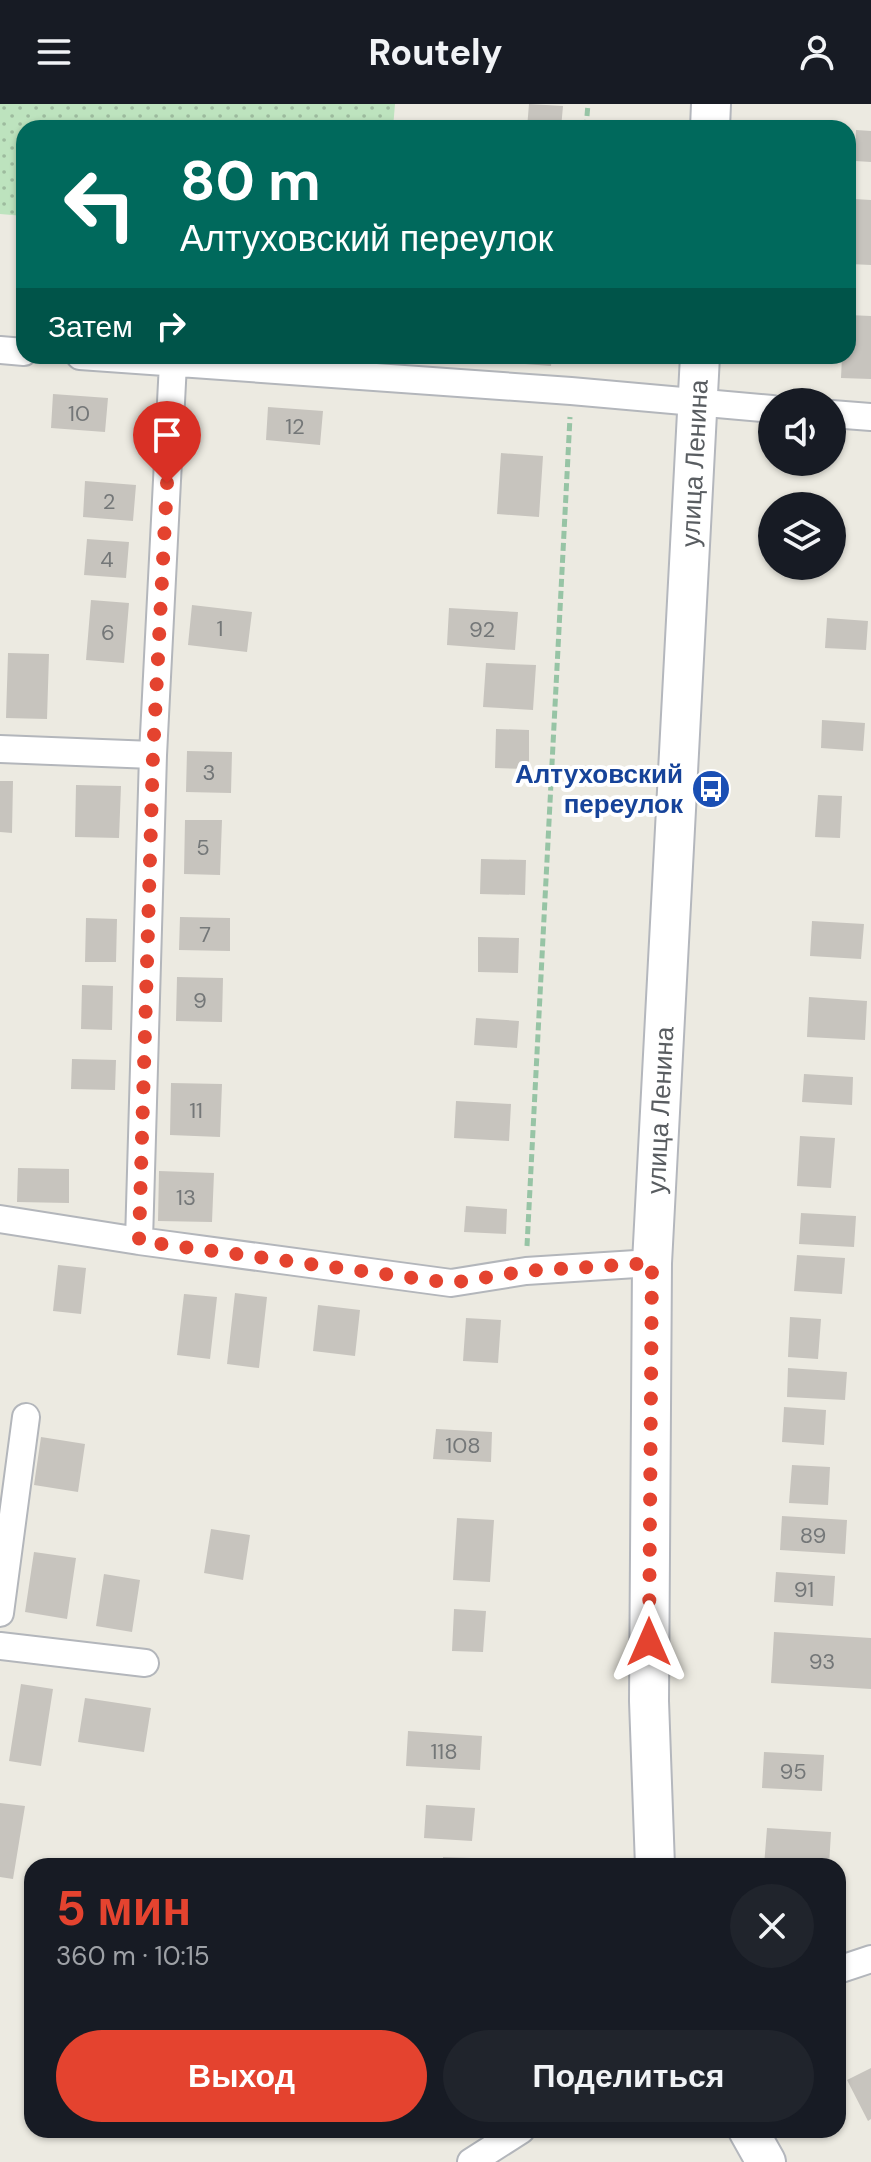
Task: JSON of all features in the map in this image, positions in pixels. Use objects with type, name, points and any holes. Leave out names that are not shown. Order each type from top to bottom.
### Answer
[{"type":"main road","name":"улица Ленина","points":[[655,1858],[649,1701],[652,1263],[700,364]]},
{"type":"main road","points":[[752,2138],[766,2162]]},
{"type":"street","points":[[139,1241],[153,755],[173,364]]},
{"type":"street","points":[[187,364],[571,391],[758,408]]},
{"type":"street","points":[[846,415],[871,417]]},
{"type":"street","points":[[0,749],[153,755]]},
{"type":"street","points":[[0,1219],[451,1283],[526,1271],[652,1263]]},
{"type":"street","points":[[0,1613],[26,1417]]},
{"type":"street","points":[[0,1646],[145,1663]]},
{"type":"street","points":[[846,1967],[871,1959]]},
{"type":"street","points":[[471,2162],[508,2138]]},
{"type":"path","points":[[526,1271],[571,391]]},
{"type":"green space","points":[[0,104],[395,104],[394,120],[16,120],[16,215],[0,214]]},
{"type":"building","points":[[529,104],[563,106],[562,120],[528,120]]},
{"type":"building","points":[[856,130],[871,131],[871,162],[856,161]]},
{"type":"building","points":[[856,199],[871,200],[871,265],[856,264]]},
{"type":"building","points":[[856,315],[871,316],[871,379],[841,378],[842,364],[856,364]]},
{"type":"building","points":[[53,394],[108,398],[105,432],[51,428]]},
{"type":"building","points":[[268,407],[323,411],[320,445],[266,440]]},
{"type":"building","points":[[501,453],[543,456],[539,517],[497,514]]},
{"type":"building","points":[[85,481],[136,485],[133,521],[83,517]]},
{"type":"building","points":[[87,539],[129,542],[126,578],[84,575]]},
{"type":"building","points":[[91,600],[129,603],[124,663],[86,660]]},
{"type":"building","points":[[192,605],[252,612],[247,652],[188,645]]},
{"type":"building","points":[[449,608],[518,612],[515,650],[447,645]]},
{"type":"building","points":[[827,618],[868,621],[866,650],[825,648]]},
{"type":"building","points":[[8,653],[49,654],[47,719],[6,718]]},
{"type":"building","points":[[486,663],[536,665],[533,710],[483,707]]},
{"type":"building","points":[[822,720],[865,723],[863,751],[821,748]]},
{"type":"building","points":[[496,729],[529,730],[529,769],[495,768]]},
{"type":"building","points":[[187,751],[232,752],[231,793],[186,792]]},
{"type":"building","points":[[0,781],[13,781],[12,833],[0,832]]},
{"type":"building","points":[[76,785],[121,786],[119,838],[75,837]]},
{"type":"building","points":[[818,795],[842,796],[840,838],[815,837]]},
{"type":"building","points":[[185,820],[222,820],[220,875],[184,874]]},
{"type":"building","points":[[481,859],[526,860],[525,895],[480,894]]},
{"type":"building","points":[[180,917],[230,918],[230,951],[179,950]]},
{"type":"building","points":[[86,918],[117,919],[116,962],[85,962]]},
{"type":"building","points":[[812,921],[864,924],[861,959],[810,956]]},
{"type":"building","points":[[478,937],[519,938],[518,973],[478,972]]},
{"type":"building","points":[[177,977],[223,978],[222,1022],[176,1021]]},
{"type":"building","points":[[82,985],[113,986],[112,1030],[81,1029]]},
{"type":"building","points":[[809,997],[867,1001],[865,1040],[807,1037]]},
{"type":"building","points":[[476,1018],[519,1021],[517,1048],[474,1045]]},
{"type":"building","points":[[72,1059],[116,1060],[115,1090],[71,1089]]},
{"type":"building","points":[[804,1074],[853,1077],[852,1105],[802,1102]]},
{"type":"building","points":[[171,1083],[222,1084],[220,1137],[170,1135]]},
{"type":"building","points":[[456,1101],[511,1104],[509,1141],[454,1138]]},
{"type":"building","points":[[800,1136],[835,1138],[831,1188],[797,1186]]},
{"type":"building","points":[[18,1168],[69,1169],[69,1203],[17,1202]]},
{"type":"building","points":[[159,1171],[214,1173],[212,1222],[158,1221]]},
{"type":"building","points":[[466,1206],[507,1209],[506,1234],[464,1232]]},
{"type":"building","points":[[801,1213],[856,1216],[854,1247],[799,1244]]},
{"type":"building","points":[[797,1255],[845,1258],[842,1294],[794,1291]]},
{"type":"building","points":[[58,1265],[86,1268],[81,1314],[53,1311]]},
{"type":"building","points":[[235,1293],[267,1297],[259,1368],[227,1364]]},
{"type":"building","points":[[184,1294],[217,1297],[210,1359],[177,1355]]},
{"type":"building","points":[[318,1305],[360,1310],[355,1356],[313,1351]]},
{"type":"building","points":[[790,1317],[821,1319],[818,1359],[788,1357]]},
{"type":"building","points":[[466,1318],[501,1320],[498,1363],[463,1361]]},
{"type":"building","points":[[788,1368],[847,1372],[845,1400],[787,1397]]},
{"type":"building","points":[[784,1407],[826,1410],[824,1445],[782,1442]]},
{"type":"building","points":[[436,1429],[492,1432],[491,1462],[433,1459]]},
{"type":"building","points":[[41,1437],[85,1444],[78,1492],[34,1485]]},
{"type":"building","points":[[792,1465],[830,1467],[828,1505],[789,1503]]},
{"type":"building","points":[[782,1516],[847,1520],[845,1554],[780,1550]]},
{"type":"building","points":[[457,1518],[494,1520],[490,1582],[453,1580]]},
{"type":"building","points":[[211,1529],[250,1535],[243,1580],[204,1573]]},
{"type":"building","points":[[34,1552],[76,1558],[67,1619],[25,1612]]},
{"type":"building","points":[[776,1572],[835,1576],[833,1606],[774,1602]]},
{"type":"building","points":[[104,1574],[140,1580],[132,1632],[96,1626]]},
{"type":"building","points":[[454,1609],[486,1611],[483,1652],[452,1651]]},
{"type":"building","points":[[774,1632],[871,1638],[871,1689],[771,1683]]},
{"type":"building","points":[[21,1684],[53,1689],[41,1766],[9,1761]]},
{"type":"building","points":[[85,1698],[151,1708],[144,1752],[78,1742]]},
{"type":"building","points":[[408,1731],[482,1736],[480,1770],[406,1766]]},
{"type":"building","points":[[764,1752],[824,1755],[822,1791],[762,1788]]},
{"type":"building","points":[[0,1803],[25,1806],[13,1879],[0,1877]]},
{"type":"building","points":[[426,1805],[475,1808],[472,1841],[424,1838]]},
{"type":"building","points":[[767,1828],[831,1832],[829,1858],[765,1858]]},
{"type":"building","points":[[871,2068],[871,2119],[868,2121],[847,2080]]},
{"type":"place","name":"Алтуховский переулок","points":[[711,789]]},
{"type":"route","points":[[167,483],[153,755],[139,1241],[451,1283],[526,1271],[652,1263],[649,1642]]}]
